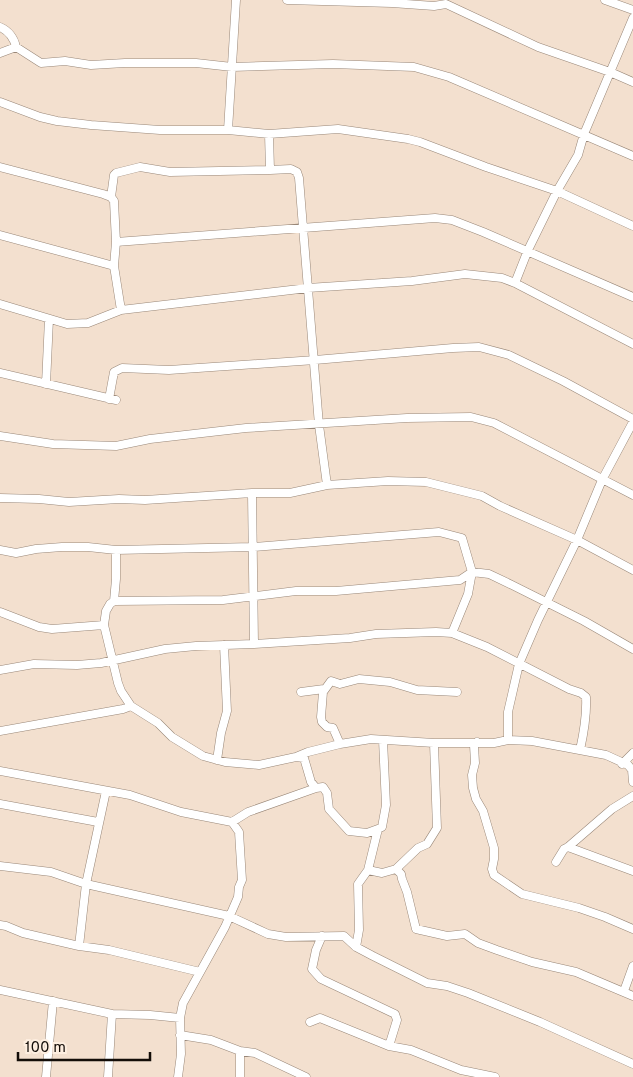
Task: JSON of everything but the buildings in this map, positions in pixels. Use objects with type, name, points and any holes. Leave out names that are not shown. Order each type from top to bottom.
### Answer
[{"type":"street","points":[[228,130],[236,0]]},
{"type":"street","points":[[287,0],[434,6],[446,4],[538,47],[633,82]]},
{"type":"street","points":[[605,0],[633,10]]},
{"type":"street","points":[[514,283],[557,191],[578,155],[584,134],[633,18]]},
{"type":"street","points":[[0,27],[6,30],[15,41],[16,47],[42,63],[65,61],[91,65],[196,63],[232,67],[334,64],[414,67],[449,77],[633,156]]},
{"type":"street","points":[[0,53],[16,47]]},
{"type":"street","points":[[0,102],[40,117],[57,121],[160,130],[228,130],[269,134],[338,129],[408,139],[428,144],[486,167],[557,191],[633,226]]},
{"type":"street","points":[[269,134],[270,170]]},
{"type":"street","points":[[0,167],[111,197]]},
{"type":"street","points":[[121,310],[114,266],[116,242],[114,201],[111,197],[114,175],[116,173],[140,167],[170,172],[291,169],[297,172],[315,360],[319,425],[327,485]]},
{"type":"street","points":[[116,242],[435,218],[452,220],[528,250],[633,297]]},
{"type":"street","points":[[0,235],[114,266]]},
{"type":"street","points":[[0,304],[67,324],[88,323],[121,310],[308,288],[412,281],[465,274],[502,278],[514,283],[633,344]]},
{"type":"street","points":[[46,384],[49,319]]},
{"type":"street","points":[[0,373],[113,399],[114,372],[122,368],[169,370],[479,347],[509,355],[633,418]]},
{"type":"street","points":[[0,436],[53,444],[116,446],[150,439],[246,428],[319,425],[407,418],[471,417],[494,423],[602,480],[633,494]]},
{"type":"street","points":[[508,740],[508,712],[518,664],[577,540],[602,480],[633,422]]},
{"type":"street","points":[[0,498],[69,502],[120,499],[145,500],[252,492],[290,493],[327,485],[388,480],[426,482],[482,496],[500,506],[577,540],[633,570]]},
{"type":"street","points":[[252,492],[254,644]]},
{"type":"street","points":[[0,550],[16,553],[42,548],[88,547],[116,550],[253,547],[439,532],[462,538],[472,572],[468,594],[452,633]]},
{"type":"street","points":[[114,601],[116,550]]},
{"type":"street","points":[[633,649],[584,621],[489,574],[472,572],[460,580],[336,591],[296,592],[253,598],[114,601],[106,611],[104,625],[118,682],[131,706],[158,723],[172,737],[203,756],[241,764],[259,765],[296,757],[340,744],[371,739],[434,743],[532,741],[606,755],[622,764],[628,765],[632,770],[633,782]]},
{"type":"street","points":[[0,612],[39,627],[52,629],[104,625]]},
{"type":"street","points":[[0,670],[34,664],[77,665],[114,661],[165,649],[196,646],[350,638],[376,634],[452,633],[487,647],[569,689],[582,693],[586,698],[584,730],[580,750]]},
{"type":"street","points":[[217,760],[227,711],[224,645]]},
{"type":"street","points":[[301,692],[324,689],[331,682],[340,684],[359,679],[390,682],[417,690],[457,692]]},
{"type":"street","points":[[324,689],[322,722],[327,727],[333,728],[340,744]]},
{"type":"street","points":[[0,731],[131,706]]},
{"type":"street","points":[[0,771],[130,795],[181,812],[232,822],[248,812],[316,788],[323,788],[329,800],[329,809],[349,831],[367,833],[382,827],[386,805],[383,740]]},
{"type":"street","points":[[477,742],[474,745],[473,788],[476,799],[483,811],[494,848],[492,869],[494,875],[522,894],[588,911],[633,929]]},
{"type":"street","points":[[368,870],[382,873],[396,869],[418,848],[426,844],[437,828],[434,743]]},
{"type":"street","points":[[622,764],[633,753]]},
{"type":"street","points":[[296,757],[304,758],[311,782],[316,788]]},
{"type":"street","points":[[79,946],[86,884],[106,791]]},
{"type":"street","points":[[556,862],[564,849],[612,809],[633,796]]},
{"type":"street","points":[[0,804],[98,822]]},
{"type":"street","points":[[178,1077],[181,1054],[180,1018],[183,1003],[217,942],[238,897],[242,880],[239,832],[232,822]]},
{"type":"street","points":[[356,947],[359,930],[358,884],[368,870],[378,829]]},
{"type":"street","points":[[568,847],[633,871]]},
{"type":"street","points":[[0,866],[51,872],[86,884],[229,916],[268,934],[286,937],[344,936],[356,947],[427,983],[447,986],[468,993],[540,1022],[633,1064]]},
{"type":"street","points":[[396,869],[401,874],[408,892],[416,929],[447,936],[465,934],[497,950],[532,962],[576,972],[633,996]]},
{"type":"street","points":[[0,926],[6,926],[22,933],[79,946],[109,950],[200,972]]},
{"type":"street","points":[[322,936],[316,950],[312,969],[321,979],[395,1014],[397,1020],[389,1046]]},
{"type":"street","points":[[624,991],[633,966]]},
{"type":"street","points":[[0,990],[112,1014],[180,1018]]},
{"type":"street","points":[[46,1077],[53,1001]]},
{"type":"street","points":[[108,1077],[112,1014]]},
{"type":"street","points":[[310,1022],[320,1018],[389,1046],[411,1050],[461,1070],[495,1077]]},
{"type":"street","points":[[180,1035],[211,1040],[240,1051],[255,1053],[306,1077]]},
{"type":"street","points":[[240,1051],[240,1077]]}]
